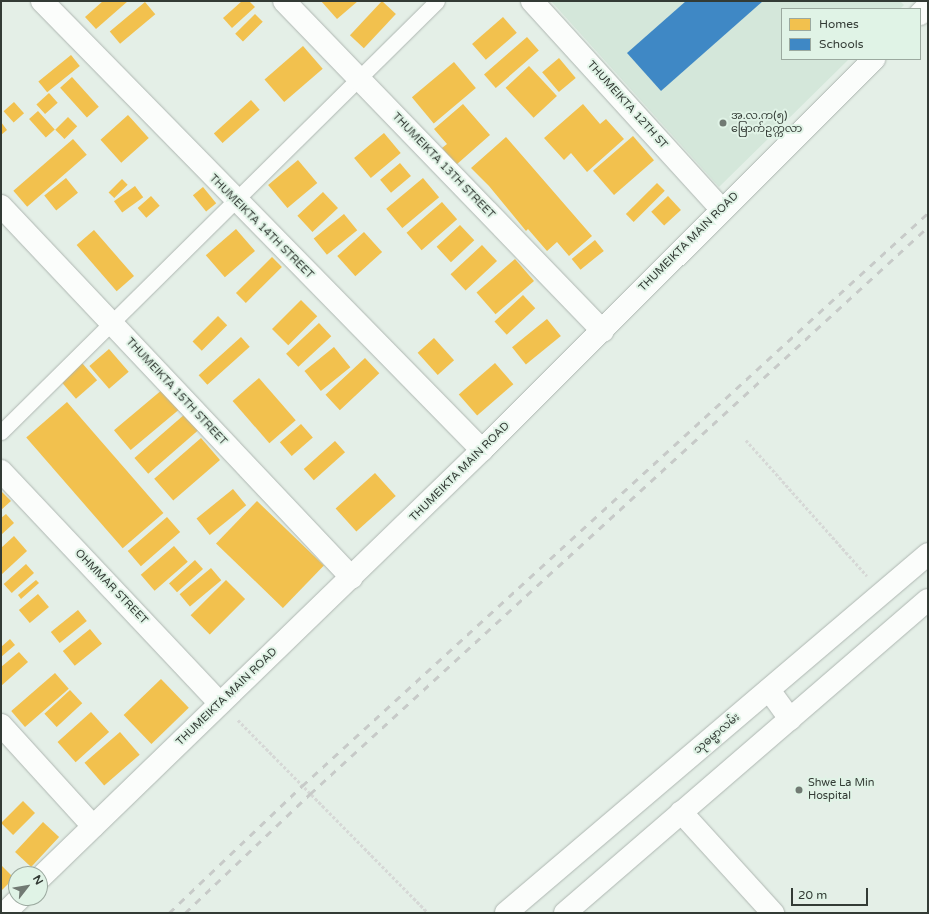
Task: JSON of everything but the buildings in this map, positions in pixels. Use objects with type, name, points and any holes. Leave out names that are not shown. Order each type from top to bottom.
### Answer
[{"type":"street","name":"THUMEIKTA 14TH STREET","points":[[42,1],[236,201],[482,450]]},
{"type":"street","name":"THUMEIKTA 13TH STREET","points":[[284,1],[603,331]]},
{"type":"street","name":"THUMEIKTA 12TH ST","points":[[532,1],[722,209]]},
{"type":"street","points":[[925,1],[928,6]]},
{"type":"street","name":"THUMEIKTA MAIN ROAD","points":[[48,870],[220,703],[352,578],[603,331],[722,209],[873,60]]},
{"type":"street","name":"THUMEIKTA 15TH STREET","points":[[1,206],[352,578]]},
{"type":"street","name":"OHMMAR STREET","points":[[1,471],[220,703]]},
{"type":"street","name":"သုဓမ္မာလမ်း","points":[[506,913],[928,554]]},
{"type":"street","points":[[565,913],[928,600]]},
{"type":"street","points":[[769,690],[790,718]]},
{"type":"street","points":[[1,725],[93,826]]},
{"type":"street","points":[[681,812],[773,913]]},
{"type":"lane","points":[[1,432],[112,324],[437,1]]},
{"type":"path","points":[[746,440],[883,593]]},
{"type":"path","points":[[220,703],[428,913]]},
{"type":"shaded area","name":"အ.လ.က(၅) မြောက်ဥက္ကလာ","points":[[551,1],[900,1],[904,5],[901,8],[781,8],[781,60],[848,60],[719,187]]},
{"type":"railway","points":[[169,913],[302,786],[928,213]]},
{"type":"railway","points":[[185,913],[310,794],[928,227]]},
{"type":"place","name":"အ.လ.က(၅) မြောက်ဥက္ကလာ","points":[[723,123]]},
{"type":"place","name":"Shwe La Min Hospital","points":[[799,790]]}]
